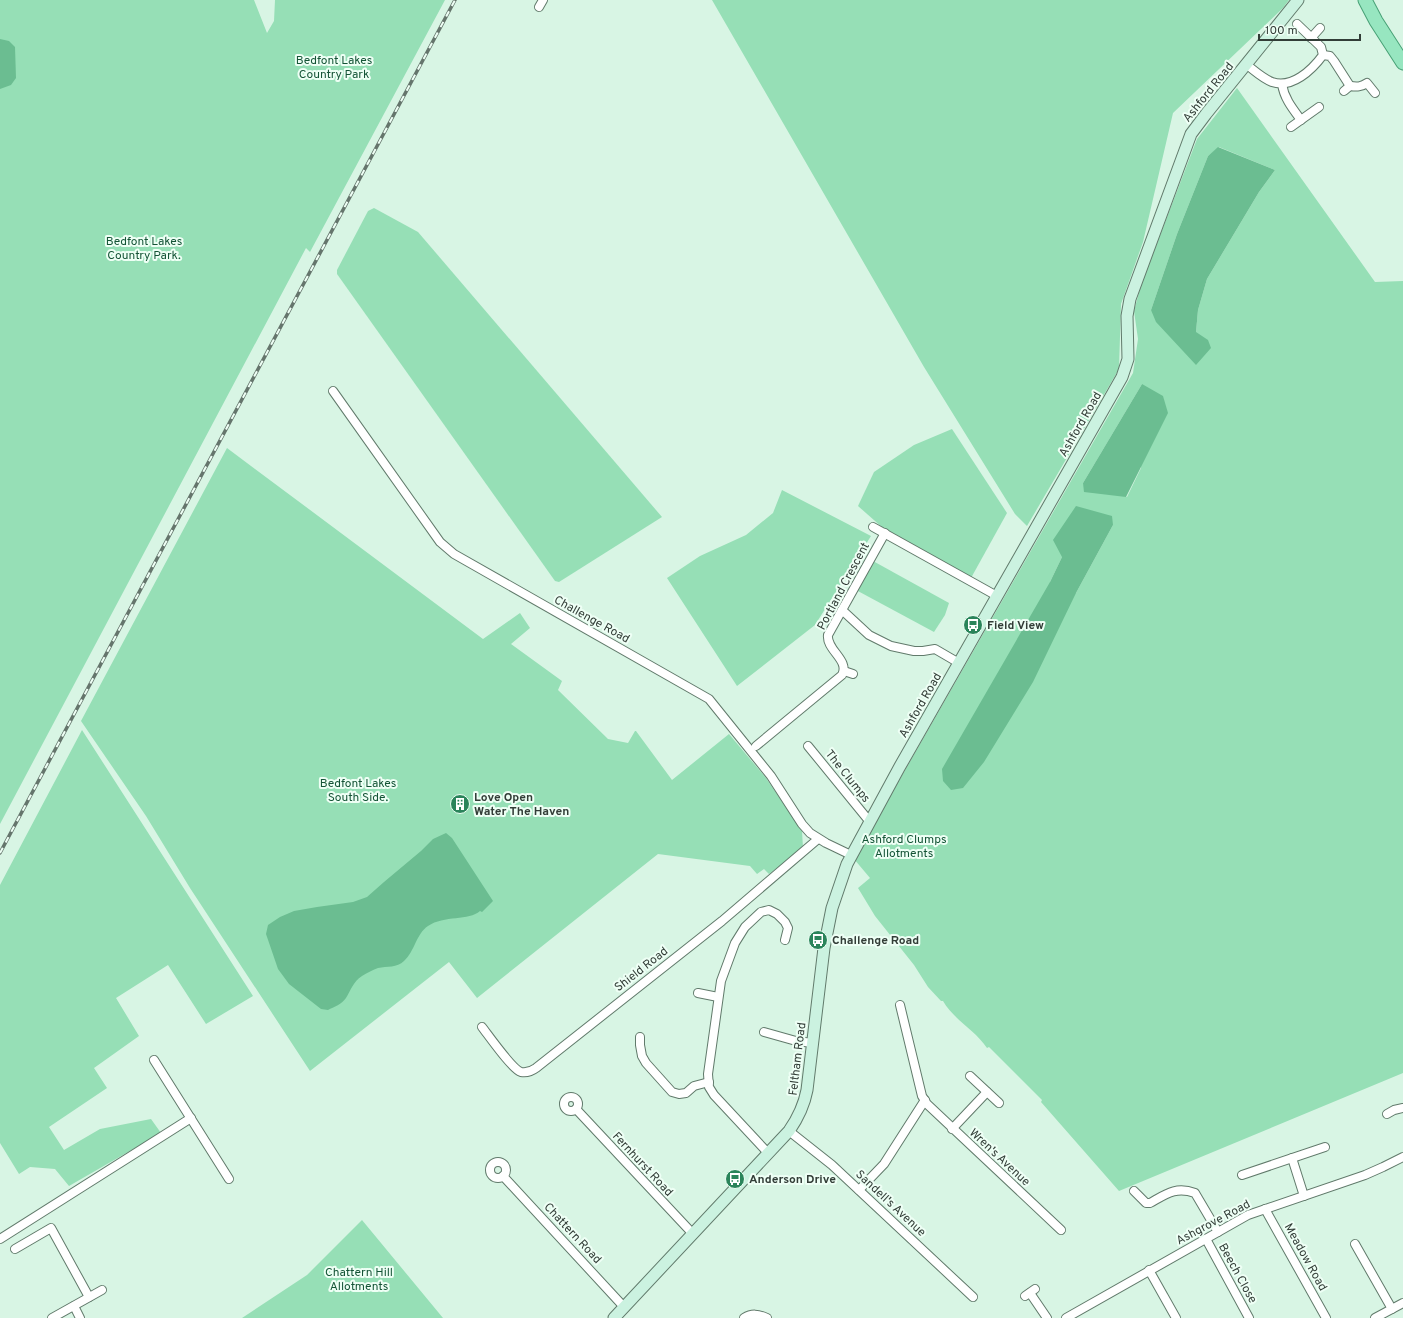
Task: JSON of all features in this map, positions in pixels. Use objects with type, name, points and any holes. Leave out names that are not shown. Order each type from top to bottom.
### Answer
[{"type":"main road","name":"Ashford Road","points":[[851,855],[1126,367],[1128,359],[1127,316],[1130,299],[1191,134],[1298,0]]},
{"type":"main road","points":[[1365,0],[1376,21],[1403,63]]},
{"type":"main road","name":"Feltham Road","points":[[614,1318],[789,1131],[804,1104],[824,948],[832,908],[851,855]]},
{"type":"street","points":[[1297,24],[1321,47],[1323,55]]},
{"type":"street","points":[[1311,38],[1320,28]]},
{"type":"street","points":[[1246,65],[1264,78],[1282,84],[1289,83],[1300,77],[1311,69],[1323,55]]},
{"type":"street","points":[[1323,55],[1330,56],[1334,61],[1347,89],[1362,86],[1367,83],[1375,93]]},
{"type":"street","points":[[1282,84],[1286,99],[1301,120]]},
{"type":"street","points":[[1291,127],[1319,108]]},
{"type":"street","name":"Challenge Road","points":[[333,390],[440,542],[448,549],[479,569],[709,699],[736,735],[771,776],[802,824],[810,833],[818,839],[851,855]]},
{"type":"street","points":[[873,527],[997,596]]},
{"type":"street","name":"Portland Crescent","points":[[844,671],[842,661],[827,639],[828,635],[884,533]]},
{"type":"street","points":[[842,610],[869,635],[891,646],[914,651],[935,649],[959,663]]},
{"type":"street","points":[[756,746],[830,686],[842,675],[844,671],[853,674]]},
{"type":"street","name":"The Clumps","points":[[808,746],[870,822]]},
{"type":"street","name":"Shield Road","points":[[482,1027],[513,1066],[521,1072],[529,1072],[722,921],[818,839]]},
{"type":"street","points":[[768,1153],[714,1095],[709,1087],[708,1074],[721,981],[735,943],[745,927],[761,912],[769,910],[777,914],[786,922],[788,928],[785,940]]},
{"type":"street","points":[[698,993],[718,997]]},
{"type":"street","name":"Wren's Avenue","points":[[900,1005],[922,1096],[927,1104],[1061,1230]]},
{"type":"street","points":[[764,1032],[796,1041],[813,1043]]},
{"type":"street","points":[[637,1042],[646,1063],[672,1092],[679,1094],[686,1093],[694,1086],[709,1082]]},
{"type":"street","points":[[154,1060],[229,1179]]},
{"type":"street","points":[[970,1076],[999,1103]]},
{"type":"street","points":[[952,1129],[987,1092]]},
{"type":"street","points":[[859,1190],[884,1164],[925,1100]]},
{"type":"street","points":[[1387,1114],[1394,1110],[1403,1108]]},
{"type":"street","name":"Fernhurst Road","points":[[576,1109],[692,1234]]},
{"type":"street","points":[[0,1239],[191,1118]]},
{"type":"street","name":"Sandell's Avenue","points":[[789,1131],[832,1165],[973,1297]]},
{"type":"street","points":[[1242,1175],[1325,1147]]},
{"type":"street","name":"Ashgrove Road","points":[[1066,1318],[1248,1215],[1365,1175],[1403,1157]]},
{"type":"street","points":[[1292,1158],[1304,1196]]},
{"type":"street","name":"Chattern Road","points":[[503,1176],[624,1307]]},
{"type":"street","points":[[1134,1191],[1146,1203],[1150,1203],[1174,1190],[1195,1193],[1218,1232]]},
{"type":"street","name":"Meadow Road","points":[[1265,1208],[1326,1318]]},
{"type":"street","points":[[15,1249],[51,1228],[89,1297]]},
{"type":"street","name":"Beech Close","points":[[1206,1239],[1249,1318]]},
{"type":"street","points":[[1355,1244],[1392,1309]]},
{"type":"street","points":[[1149,1270],[1176,1318]]},
{"type":"street","points":[[52,1318],[102,1290]]},
{"type":"street","points":[[1030,1293],[1047,1318]]},
{"type":"street","points":[[1375,1318],[1403,1303]]},
{"type":"street","points":[[74,1306],[80,1318]]},
{"type":"street","points":[[744,1318],[751,1314],[759,1314],[767,1318]]},
{"type":"green space","name":"Bedfont Lakes Country Park.","points":[[0,0],[254,0],[267,33],[274,21],[275,0],[445,0],[310,252],[306,248],[0,824]]},
{"type":"green space","points":[[712,0],[1289,0],[1283,8],[1173,113],[1143,242],[1121,304],[1119,369],[1027,526],[1015,514],[924,367]]},
{"type":"green space","name":"Ashford Clumps Allotments","points":[[1237,88],[1375,282],[1403,281],[1403,1073],[1119,1191],[1041,1102],[1042,1100],[989,1047],[987,1048],[928,987],[914,965],[875,916],[858,888],[870,878],[854,859],[1133,373],[1138,339],[1134,311],[1141,285],[1197,139]],"holes":[[[1219,147],[1275,170],[1259,192],[1207,279],[1198,310],[1196,332],[1151,310],[1177,234],[1208,156]],[[1142,384],[1141,468],[1127,497],[1083,483]],[[1113,525],[1076,593],[1050,582],[1062,557]]]},
{"type":"green space","points":[[374,208],[418,232],[662,517],[559,582],[555,581],[337,274],[337,270],[368,211]]},
{"type":"green space","points":[[952,429],[1007,513],[971,578],[883,528],[858,506],[874,472],[914,445]]},
{"type":"green space","name":"Bedfont Lakes South Side.","points":[[227,448],[483,639],[520,613],[530,628],[511,644],[562,681],[558,690],[608,739],[628,743],[636,731],[672,780],[729,734],[766,778],[802,831],[803,848],[769,874],[764,869],[757,874],[750,866],[658,854],[477,998],[449,962],[310,1071],[190,888],[146,816],[81,721]]},
{"type":"green space","points":[[782,490],[871,536],[815,625],[737,686],[667,578],[700,556],[746,535],[773,513]]},
{"type":"green space","points":[[873,561],[949,603],[945,615],[934,632],[856,590]]},
{"type":"green space","points":[[82,730],[253,996],[206,1024],[168,965],[116,998],[139,1036],[94,1068],[107,1088],[49,1127],[64,1150],[100,1129],[151,1119],[161,1133],[69,1186],[55,1169],[30,1167],[19,1174],[0,1143],[0,885]]},
{"type":"green space","name":"Chattern Hill Allotments","points":[[362,1220],[443,1318],[242,1318],[307,1275]]},
{"type":"shaded area","points":[[0,39],[9,41],[15,47],[16,78],[11,85],[0,89]]},
{"type":"shaded area","points":[[1218,147],[1275,170],[1259,192],[1207,279],[1198,310],[1196,332],[1208,340],[1211,348],[1196,365],[1156,322],[1151,310],[1177,234],[1208,156]]},
{"type":"shaded area","points":[[1142,384],[1163,396],[1168,413],[1126,497],[1084,492],[1083,483]]},
{"type":"shaded area","points":[[1076,506],[1112,516],[1113,525],[1076,593],[1033,682],[984,762],[963,788],[951,790],[943,781],[942,769],[1050,582],[1062,557],[1053,540]]},
{"type":"shaded area","points":[[446,833],[452,838],[493,901],[482,912],[480,911],[469,916],[441,920],[428,926],[421,933],[408,957],[404,961],[395,966],[378,968],[362,976],[354,983],[344,1000],[328,1010],[321,1009],[289,984],[278,969],[266,934],[268,925],[280,917],[294,911],[353,902],[367,897],[433,839]]},
{"type":"railway","points":[[0,853],[455,0]]},
{"type":"place","name":"Field View","points":[[973,625]]},
{"type":"place","name":"Love Open Water The Haven","points":[[460,804]]},
{"type":"place","name":"Challenge Road","points":[[818,940]]},
{"type":"place","name":"Anderson Drive","points":[[735,1179]]},
{"type":"park label","name":"Bedfont Lakes Country Park","points":[[334,67]]}]
